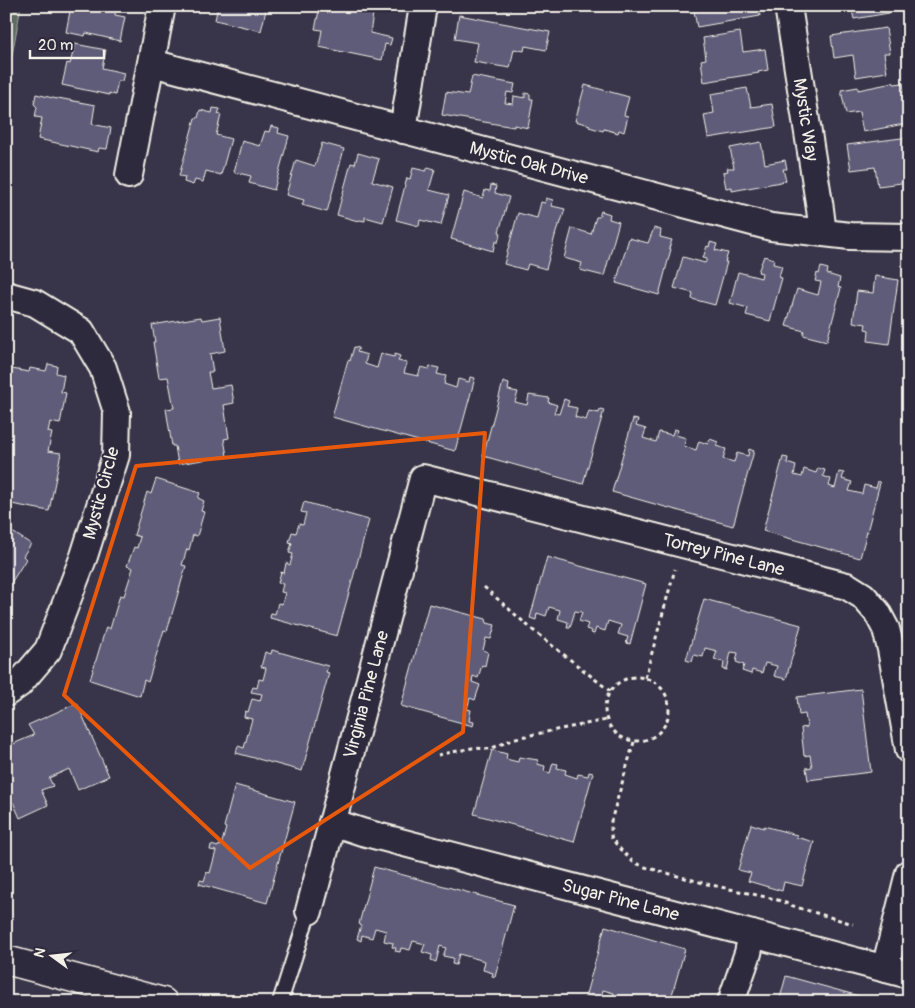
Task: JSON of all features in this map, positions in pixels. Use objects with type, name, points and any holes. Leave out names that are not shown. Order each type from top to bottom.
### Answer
[{"type":"street","points":[[129,175],[162,6]]},
{"type":"street","points":[[403,130],[423,6]]},
{"type":"street","name":"Mystic Way","points":[[788,6],[823,233]]},
{"type":"street","name":"Mystic Oak Drive","points":[[152,63],[770,227],[850,236],[909,236]]},
{"type":"street","name":"Mystic Circle","points":[[6,295],[35,303],[81,330],[104,368],[117,412],[116,454],[84,556],[48,650],[19,684],[6,693]]},
{"type":"street","name":"Torrey Pine Lane","points":[[423,478],[847,586],[863,596],[877,612],[886,629],[892,649],[909,750]]},
{"type":"street","name":"Virginia Pine Lane","points":[[308,911],[423,478]]},
{"type":"street","name":"Sugar Pine Lane","points":[[332,822],[750,944],[897,972]]},
{"type":"street","points":[[897,972],[909,873]]},
{"type":"street","points":[[731,1002],[750,944]]},
{"type":"street","points":[[743,1002],[750,944]]},
{"type":"street","points":[[6,960],[163,1002]]},
{"type":"lane","points":[[280,1002],[308,911]]},
{"type":"path","points":[[645,678],[675,568]]},
{"type":"path","points":[[484,587],[535,632],[610,691]]},
{"type":"path","points":[[633,677],[645,678],[660,686],[668,698],[670,715],[664,728],[652,739],[634,742],[622,739],[608,726],[606,720],[605,705],[610,691],[622,680],[633,677]]},
{"type":"path","points":[[438,755],[472,748],[490,749],[516,738],[606,720]]},
{"type":"path","points":[[634,742],[611,821],[611,837],[633,862],[707,884],[775,899],[853,924]]},
{"type":"highlighted area","points":[[485,433],[463,732],[250,868],[64,695],[136,466]]},
{"type":"green space","points":[[6,6],[21,6],[6,88]]},
{"type":"building","points":[[71,6],[116,6],[115,15],[125,17],[120,41],[86,33],[85,36],[66,32]]},
{"type":"building","points":[[218,6],[267,6],[261,31],[215,20]]},
{"type":"building","points":[[320,6],[334,6],[373,14],[370,33],[392,38],[390,45],[385,44],[382,60],[319,47],[322,30],[315,29]]},
{"type":"building","points":[[485,6],[511,6],[510,11]]},
{"type":"building","points":[[693,6],[758,6],[760,16],[697,27]]},
{"type":"building","points":[[851,6],[888,6],[889,13],[854,19]]},
{"type":"building","points":[[459,15],[550,32],[546,50],[525,46],[524,51],[514,49],[510,68],[474,62],[478,43],[455,39]]},
{"type":"building","points":[[886,28],[890,53],[884,53],[887,72],[856,77],[853,55],[834,58],[831,36]]},
{"type":"building","points":[[740,32],[743,52],[765,49],[768,70],[704,82],[701,60],[706,59],[703,38]]},
{"type":"building","points":[[75,44],[106,50],[102,68],[124,73],[122,81],[118,81],[115,95],[62,85],[67,63],[70,64]]},
{"type":"building","points":[[472,76],[515,84],[513,93],[507,92],[505,103],[513,104],[514,96],[525,98],[525,93],[530,94],[530,99],[533,99],[528,128],[442,115],[446,92],[468,95]]},
{"type":"building","points":[[893,82],[894,84],[903,83],[906,99],[909,98],[909,123],[863,132],[859,112],[846,114],[841,90],[858,87],[858,90]]},
{"type":"building","points":[[585,85],[629,97],[624,115],[628,116],[624,132],[619,130],[618,133],[604,129],[603,131],[575,121]]},
{"type":"building","points":[[747,88],[751,107],[772,104],[776,127],[708,138],[704,115],[714,113],[711,94]]},
{"type":"building","points":[[36,94],[95,105],[92,124],[111,128],[107,149],[99,148],[98,152],[38,139],[42,118],[35,117],[37,107],[34,104]]},
{"type":"building","points":[[213,108],[220,109],[218,114],[221,115],[216,135],[231,139],[221,175],[206,171],[203,182],[195,180],[193,185],[184,182],[185,177],[179,176],[195,118],[198,118],[200,110],[212,113]]},
{"type":"building","points":[[271,126],[279,128],[278,133],[289,136],[274,190],[249,183],[251,176],[234,172],[242,141],[260,146],[265,131],[269,132]]},
{"type":"building","points":[[909,137],[909,159],[907,160],[909,182],[878,186],[875,167],[851,170],[847,145]]},
{"type":"building","points":[[761,142],[765,164],[785,160],[787,169],[783,169],[786,181],[732,191],[732,187],[726,188],[723,172],[728,171],[727,168],[734,168],[730,148]]},
{"type":"building","points":[[322,143],[344,149],[327,212],[302,205],[304,200],[286,195],[296,160],[315,166]]},
{"type":"building","points":[[358,153],[379,159],[372,181],[393,187],[383,222],[365,217],[365,221],[358,221],[337,215],[351,163],[355,164]]},
{"type":"building","points":[[428,167],[435,169],[429,190],[449,195],[441,225],[420,220],[419,226],[396,220],[407,178],[410,179],[413,168],[426,171]]},
{"type":"building","points":[[491,185],[496,186],[495,193],[509,197],[499,232],[501,233],[498,242],[495,242],[493,251],[451,239],[464,192],[483,198],[485,190],[490,191]]},
{"type":"building","points":[[546,198],[553,200],[552,206],[565,209],[560,225],[558,225],[546,269],[528,264],[526,270],[504,264],[518,213],[537,218],[541,202],[545,203]]},
{"type":"building","points":[[601,211],[610,214],[609,219],[619,222],[604,276],[580,270],[582,263],[564,258],[572,228],[591,234],[596,217],[599,217]]},
{"type":"building","points":[[654,228],[661,230],[660,237],[672,240],[659,295],[616,283],[629,238],[648,243]]},
{"type":"building","points":[[710,242],[717,244],[715,250],[728,253],[715,305],[692,299],[693,293],[674,288],[683,257],[705,263],[707,259],[703,258]]},
{"type":"building","points":[[764,256],[774,259],[773,264],[782,266],[779,277],[782,278],[770,321],[746,315],[748,308],[730,303],[738,272],[761,278],[762,273],[758,272]]},
{"type":"building","points":[[821,267],[828,269],[827,274],[840,278],[838,287],[841,288],[827,341],[803,335],[804,331],[786,326],[797,289],[818,295],[821,282],[815,281]]},
{"type":"building","points":[[875,276],[898,280],[889,344],[868,341],[869,330],[865,329],[866,324],[853,322],[857,291],[873,293]]},
{"type":"building","points":[[201,317],[202,320],[220,317],[225,351],[210,354],[213,372],[208,372],[211,388],[231,385],[234,403],[224,405],[229,438],[224,439],[227,456],[178,464],[175,446],[172,446],[166,409],[174,408],[168,377],[159,378],[152,325]]},
{"type":"building","points":[[354,347],[359,348],[357,352],[367,355],[365,364],[377,368],[381,354],[394,357],[395,354],[400,356],[398,361],[407,363],[404,373],[418,376],[421,367],[429,369],[430,366],[439,368],[437,374],[446,376],[444,384],[456,388],[458,379],[469,382],[470,377],[475,378],[455,451],[332,417],[348,360],[350,361]]},
{"type":"building","points":[[48,364],[57,366],[56,373],[64,375],[61,392],[66,393],[60,424],[50,422],[48,432],[52,433],[48,451],[61,453],[49,511],[6,503],[6,368],[29,372],[30,368],[46,371]]},
{"type":"building","points":[[503,382],[509,384],[508,390],[518,392],[515,402],[527,405],[529,395],[549,398],[548,402],[557,405],[554,413],[559,414],[564,399],[569,401],[567,406],[577,408],[575,417],[586,420],[589,411],[599,413],[600,409],[604,410],[583,484],[483,456]]},
{"type":"building","points":[[633,419],[638,420],[636,426],[646,429],[643,438],[656,442],[659,432],[672,435],[674,429],[678,430],[676,435],[686,438],[684,446],[696,450],[699,441],[708,444],[710,439],[718,442],[716,446],[726,449],[723,459],[734,462],[737,453],[748,456],[749,449],[754,451],[733,526],[612,492]]},
{"type":"building","points":[[783,457],[788,458],[787,463],[796,466],[794,475],[802,477],[804,469],[816,473],[818,468],[825,470],[823,476],[831,479],[829,486],[835,488],[839,472],[844,473],[842,479],[852,482],[849,491],[862,494],[864,485],[876,488],[878,481],[880,483],[860,558],[763,531]]},
{"type":"building","points":[[156,479],[200,493],[198,498],[204,501],[201,511],[204,512],[197,536],[193,535],[182,565],[186,566],[167,631],[164,630],[148,682],[144,680],[140,696],[90,680],[106,627],[110,629],[120,595],[124,596],[133,568],[127,566],[134,547],[137,548],[140,537],[134,535],[147,492],[151,494]]},
{"type":"building","points":[[304,502],[369,520],[337,636],[270,618],[271,613],[275,614],[278,603],[282,604],[285,593],[281,592],[283,584],[278,583],[281,572],[284,573],[286,563],[290,565],[293,554],[289,553],[292,543],[289,542],[292,532],[296,533],[299,524],[303,525],[306,513],[301,512]]},
{"type":"building","points":[[6,528],[31,544],[23,556],[26,559],[6,591]]},
{"type":"building","points":[[547,557],[646,584],[630,644],[626,643],[628,637],[618,634],[621,625],[608,621],[605,631],[596,628],[594,634],[591,633],[592,631],[586,629],[588,624],[579,621],[582,612],[575,611],[570,628],[567,628],[568,622],[558,619],[560,610],[549,607],[546,616],[537,613],[536,620],[530,618]]},
{"type":"building","points":[[704,599],[801,625],[786,679],[774,676],[777,666],[765,663],[762,673],[752,670],[751,674],[742,671],[744,665],[736,662],[738,653],[731,652],[727,670],[723,669],[724,662],[714,660],[717,651],[705,648],[703,657],[694,655],[692,662],[686,660]]},
{"type":"building","points":[[429,604],[486,619],[487,623],[495,625],[491,639],[486,638],[483,650],[488,652],[485,666],[482,665],[478,678],[473,676],[472,682],[480,685],[475,700],[470,698],[467,709],[471,710],[469,721],[474,722],[473,726],[401,706]]},
{"type":"building","points":[[272,650],[328,666],[326,672],[329,673],[302,771],[236,753],[238,746],[244,748],[252,719],[244,717],[245,711],[248,712],[252,699],[260,701],[262,694],[251,692],[253,687],[257,688],[259,679],[263,680],[266,668],[261,667],[265,652],[271,654]]},
{"type":"building","points":[[861,689],[871,772],[808,780],[806,768],[812,767],[810,755],[804,756],[801,728],[807,727],[805,714],[799,715],[797,697]]},
{"type":"building","points":[[77,703],[109,776],[78,790],[69,769],[49,778],[53,786],[41,790],[48,805],[20,818],[13,802],[6,806],[6,747],[34,735],[28,725]]},
{"type":"building","points":[[492,750],[507,754],[506,759],[518,762],[519,757],[538,760],[537,764],[545,766],[544,771],[550,773],[553,763],[558,764],[557,768],[566,770],[565,774],[577,778],[578,774],[588,776],[589,772],[593,773],[574,842],[474,814]]},
{"type":"building","points":[[235,785],[295,802],[267,903],[199,884],[200,880],[204,881],[207,872],[210,873],[216,851],[210,850],[211,845],[221,846]]},
{"type":"building","points":[[751,824],[797,835],[796,837],[814,842],[802,886],[784,882],[782,891],[748,881],[751,873],[738,870]]},
{"type":"building","points":[[374,867],[514,905],[495,977],[492,976],[493,973],[483,970],[485,961],[459,954],[456,965],[452,964],[453,958],[443,956],[446,948],[440,946],[436,962],[431,960],[432,955],[422,952],[425,944],[413,941],[410,950],[401,948],[400,952],[395,951],[396,948],[392,947],[393,943],[384,941],[386,931],[375,928],[372,938],[362,935],[361,941],[357,939],[361,925],[359,924]]},
{"type":"building","points":[[605,926],[685,949],[670,1002],[639,1002],[627,998],[626,1002],[615,1002],[612,1001],[614,993],[603,990],[601,998],[591,996],[589,1002],[584,1001]]},
{"type":"building","points":[[786,976],[881,1002],[779,1002]]}]
